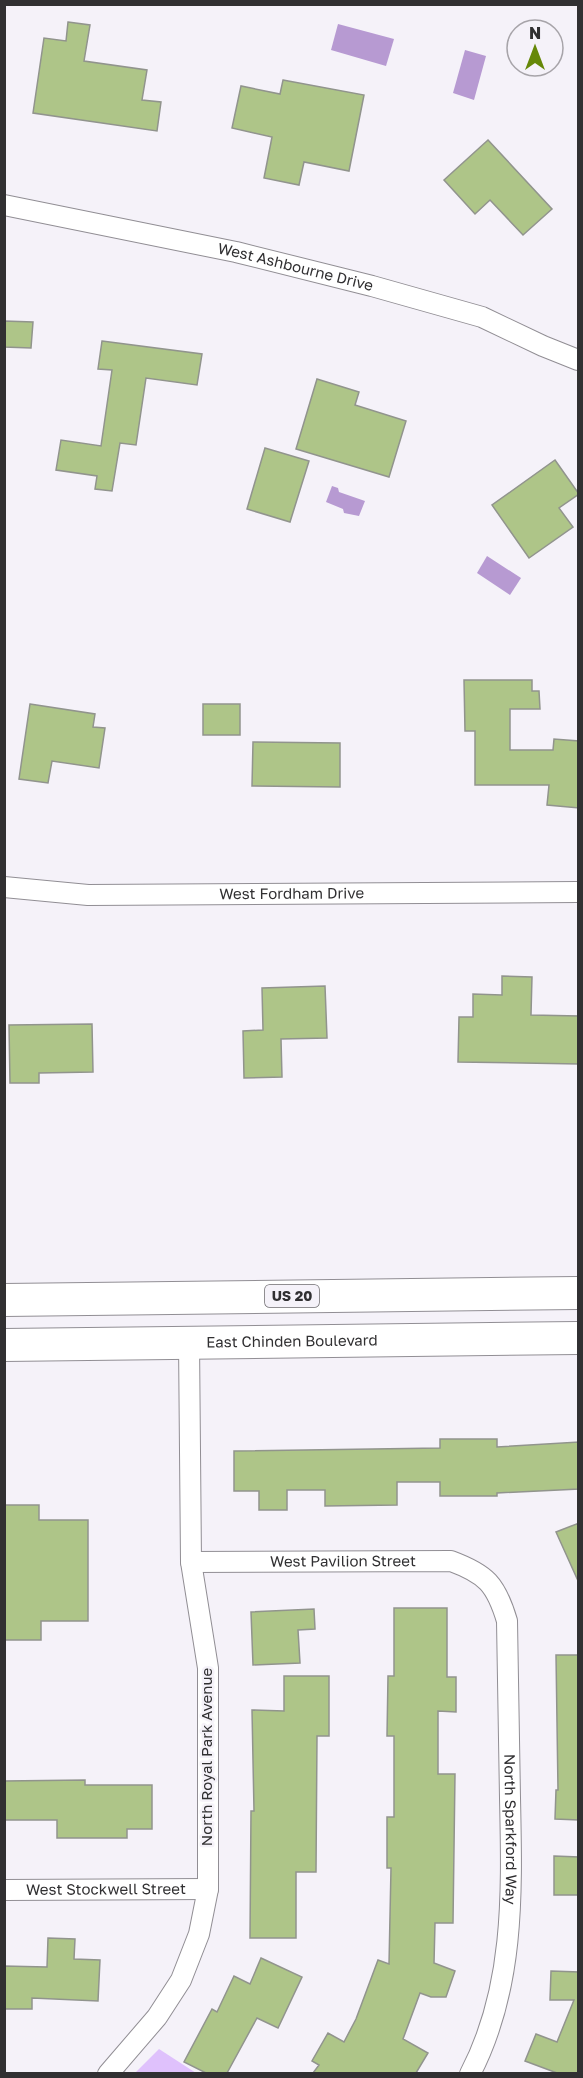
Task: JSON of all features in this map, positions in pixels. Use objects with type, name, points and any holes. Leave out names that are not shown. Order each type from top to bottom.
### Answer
[{"type":"main road","name":"US 20","points":[[4,1300],[579,1293]]},
{"type":"main road","points":[[189,1341],[246,1316],[579,1312]]},
{"type":"main road","name":"East Chinden Boulevard","points":[[4,1345],[579,1338]]},
{"type":"street","name":"West Ashbourne Drive","points":[[4,205],[226,249],[372,286],[482,317],[579,360]]},
{"type":"street","name":"West Fordham Drive","points":[[4,887],[88,895],[579,892]]},
{"type":"street","name":"North Royal Park Avenue","points":[[108,2073],[157,2017],[181,1980],[199,1934],[208,1889],[208,1668],[191,1562],[189,1341]]},
{"type":"street","name":"West Pavilion Street","points":[[191,1562],[451,1561],[472,1569],[490,1581]]},
{"type":"street","name":"North Sparkford Way","points":[[470,2073],[494,2013],[506,1964],[512,1902],[507,1621],[501,1600],[490,1581]]},
{"type":"street","name":"West Stockwell Street","points":[[4,1890],[208,1889]]},
{"type":"shaded area","points":[[338,24],[394,39],[386,66],[331,50]]},
{"type":"shaded area","points":[[465,50],[486,56],[474,100],[453,93]]},
{"type":"shaded area","points":[[332,486],[338,488],[339,492],[365,501],[359,516],[344,513],[343,509],[326,502]]},
{"type":"shaded area","points":[[487,556],[521,578],[510,595],[477,573]]},
{"type":"shaded area","points":[[159,2049],[196,2073],[135,2073]]},
{"type":"building","points":[[68,22],[90,25],[84,61],[147,70],[142,100],[161,102],[157,131],[33,113],[44,38],[66,41]]},
{"type":"building","points":[[283,80],[364,95],[349,171],[304,162],[299,185],[264,178],[272,137],[232,128],[241,86],[280,94]]},
{"type":"building","points":[[488,140],[552,209],[523,235],[490,200],[475,214],[444,180]]},
{"type":"building","points":[[4,321],[33,322],[31,348],[4,347]]},
{"type":"building","points":[[102,341],[202,354],[197,385],[146,378],[136,445],[120,443],[112,491],[95,489],[97,476],[56,470],[61,440],[101,446],[112,370],[98,369]]},
{"type":"building","points":[[317,379],[359,392],[355,405],[406,421],[389,477],[296,449]]},
{"type":"building","points":[[265,448],[309,461],[290,522],[247,509]]},
{"type":"building","points":[[555,460],[579,494],[559,508],[573,527],[529,558],[492,505]]},
{"type":"building","points":[[464,680],[532,680],[532,691],[539,691],[540,709],[510,709],[510,750],[553,750],[554,739],[579,741],[579,808],[547,805],[549,785],[475,785],[475,731],[465,731]]},
{"type":"building","points":[[30,704],[95,714],[93,727],[105,728],[99,768],[52,761],[48,783],[19,779]]},
{"type":"building","points":[[203,704],[240,704],[240,735],[203,735]]},
{"type":"building","points":[[253,742],[340,743],[340,787],[252,786]]},
{"type":"building","points":[[502,976],[532,977],[531,1015],[579,1016],[579,1064],[458,1062],[459,1017],[473,1017],[473,994],[502,995]]},
{"type":"building","points":[[325,986],[327,1038],[281,1039],[282,1077],[244,1078],[243,1031],[263,1030],[262,988]]},
{"type":"building","points":[[92,1024],[93,1072],[39,1073],[39,1083],[10,1083],[9,1025]]},
{"type":"building","points":[[440,1439],[497,1439],[497,1447],[579,1442],[579,1489],[497,1493],[497,1496],[440,1496],[440,1482],[397,1482],[397,1505],[325,1506],[325,1490],[287,1490],[287,1510],[259,1510],[259,1491],[234,1491],[234,1451],[440,1448]]},
{"type":"building","points":[[4,1505],[39,1505],[39,1520],[88,1520],[88,1621],[41,1621],[41,1640],[4,1640]]},
{"type":"building","points":[[579,1523],[579,1583],[556,1532]]},
{"type":"building","points":[[394,1608],[447,1608],[447,1677],[456,1677],[456,1712],[438,1711],[438,1774],[455,1774],[453,1923],[435,1923],[434,1963],[455,1971],[446,1997],[431,1997],[420,1993],[403,2039],[428,2053],[416,2073],[313,2073],[319,2065],[312,2061],[328,2033],[344,2042],[356,2019],[378,1960],[389,1964],[391,1868],[387,1868],[387,1817],[394,1817],[394,1736],[387,1736],[388,1676],[394,1676]]},
{"type":"building","points":[[314,1609],[315,1629],[298,1630],[300,1663],[253,1665],[251,1612]]},
{"type":"building","points":[[556,1655],[579,1655],[579,1820],[555,1819],[556,1790],[558,1790]]},
{"type":"building","points":[[284,1676],[329,1676],[329,1736],[317,1736],[316,1872],[296,1872],[296,1938],[250,1938],[251,1811],[254,1811],[252,1710],[284,1711]]},
{"type":"building","points":[[85,1780],[85,1785],[152,1785],[152,1829],[127,1829],[127,1838],[57,1838],[57,1820],[4,1820],[4,1781]]},
{"type":"building","points":[[554,1856],[579,1857],[579,1895],[554,1895]]},
{"type":"building","points":[[48,1938],[75,1939],[74,1959],[100,1960],[98,2001],[32,1998],[32,2009],[4,2009],[4,1966],[47,1967]]},
{"type":"building","points":[[261,1958],[302,1977],[278,2028],[257,2018],[227,2073],[206,2073],[184,2062],[212,2009],[217,2012],[234,1976],[250,1984]]},
{"type":"building","points":[[551,1971],[579,1972],[579,2073],[557,2073],[525,2061],[536,2034],[557,2042],[574,2000],[550,2000]]}]
